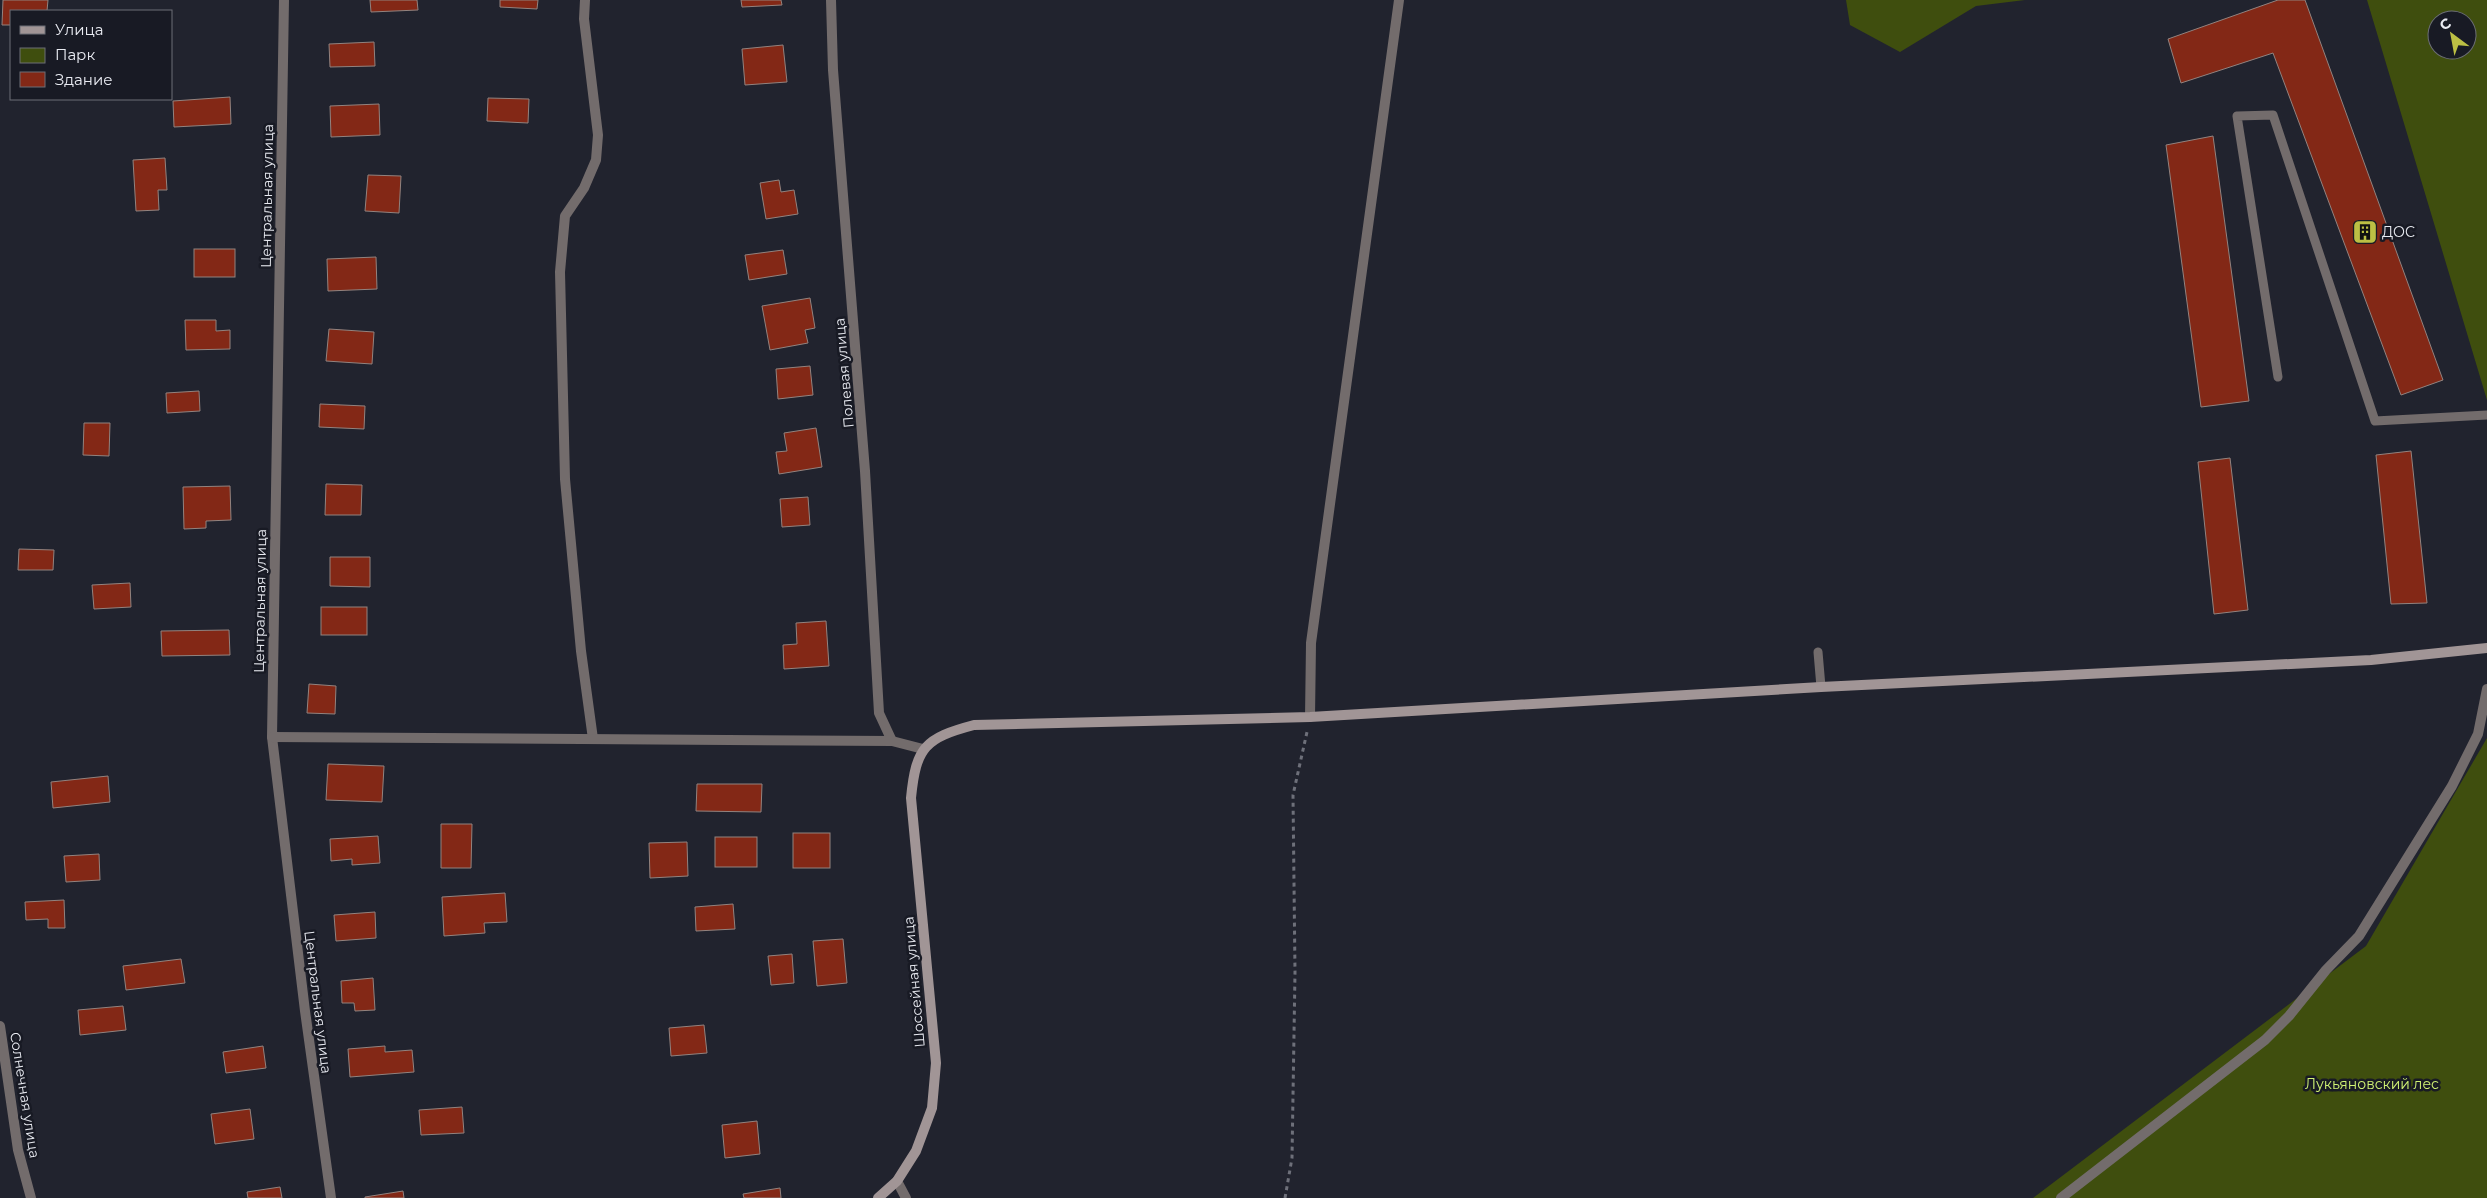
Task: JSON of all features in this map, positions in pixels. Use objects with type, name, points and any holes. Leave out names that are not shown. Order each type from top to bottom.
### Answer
[{"type":"main road","points":[[923,749],[942,734],[974,725],[1310,717],[1821,687],[2371,660],[2487,648]]},
{"type":"main road","name":"Шоссейная улица","points":[[878,1198],[897,1181],[916,1151],[932,1108],[936,1063],[911,798],[914,770],[923,749]]},
{"type":"street","name":"Центральная улица","points":[[284,0],[272,738],[305,1011],[331,1198]]},
{"type":"street","points":[[585,0],[584,20],[598,135],[596,160],[584,188],[565,216],[560,272],[565,479],[581,651],[594,739]]},
{"type":"street","name":"Полевая улица","points":[[831,0],[833,70],[865,471],[879,713],[892,741]]},
{"type":"street","points":[[1310,717],[1311,643],[1400,0]]},
{"type":"street","points":[[2061,1198],[2266,1040],[2290,1016],[2326,970],[2360,936],[2452,786],[2478,734],[2487,689]]},
{"type":"street","points":[[272,738],[892,741],[923,749]]},
{"type":"street","name":"Солнечная улица","points":[[0,1026],[18,1150],[31,1198]]},
{"type":"street","points":[[897,1181],[906,1198]]},
{"type":"lane","points":[[2278,377],[2237,116],[2273,115],[2375,421],[2487,416]]},
{"type":"lane","points":[[1818,652],[1821,687]]},
{"type":"path","points":[[1285,1198],[1292,1158],[1295,972],[1293,795],[1310,717]]},
{"type":"green space","points":[[1846,0],[2025,0],[1976,6],[1900,52],[1850,25]]},
{"type":"green space","points":[[2367,0],[2487,0],[2487,400]]},
{"type":"green space","name":"Лукьяновский лес","points":[[2487,738],[2487,1198],[2033,1198],[2366,946]]},
{"type":"building","points":[[3,0],[48,0],[47,10],[10,10],[10,25],[2,25]]},
{"type":"building","points":[[370,0],[417,0],[418,10],[371,12]]},
{"type":"building","points":[[500,0],[538,0],[537,9],[500,7]]},
{"type":"building","points":[[741,0],[781,0],[782,5],[742,7]]},
{"type":"building","name":"ДОС","points":[[2278,0],[2305,0],[2443,380],[2401,395],[2273,53],[2181,83],[2168,39]]},
{"type":"building","points":[[374,42],[375,66],[330,67],[329,44]]},
{"type":"building","points":[[783,45],[787,82],[745,85],[742,49]]},
{"type":"building","points":[[230,97],[231,124],[174,127],[173,101]]},
{"type":"building","points":[[488,98],[529,99],[528,123],[487,121]]},
{"type":"building","points":[[379,104],[380,135],[331,137],[330,106]]},
{"type":"building","points":[[2213,136],[2249,401],[2201,407],[2166,145]]},
{"type":"building","points":[[165,158],[167,190],[158,190],[159,210],[136,211],[133,160]]},
{"type":"building","points":[[368,175],[401,176],[399,213],[365,211]]},
{"type":"building","points":[[779,180],[781,192],[794,190],[798,214],[766,219],[760,183]]},
{"type":"building","points":[[194,249],[235,249],[235,277],[194,277]]},
{"type":"building","points":[[783,250],[787,274],[749,280],[745,255]]},
{"type":"building","points":[[376,257],[377,289],[328,291],[327,259]]},
{"type":"building","points":[[810,298],[815,328],[805,330],[808,343],[770,350],[762,306]]},
{"type":"building","points":[[185,320],[216,320],[216,331],[230,330],[230,349],[186,350]]},
{"type":"building","points":[[329,329],[374,332],[372,364],[326,361]]},
{"type":"building","points":[[810,366],[813,395],[778,399],[776,369]]},
{"type":"building","points":[[199,391],[200,411],[167,413],[166,393]]},
{"type":"building","points":[[320,404],[365,406],[364,429],[319,427]]},
{"type":"building","points":[[84,423],[110,423],[109,456],[83,455]]},
{"type":"building","points":[[816,428],[822,467],[779,474],[776,452],[787,451],[784,433]]},
{"type":"building","points":[[2411,451],[2427,603],[2391,604],[2376,455]]},
{"type":"building","points":[[2230,458],[2248,610],[2214,614],[2198,462]]},
{"type":"building","points":[[326,484],[362,485],[361,515],[325,515]]},
{"type":"building","points":[[230,486],[231,520],[206,521],[206,528],[184,529],[183,487]]},
{"type":"building","points":[[808,497],[810,525],[782,527],[780,499]]},
{"type":"building","points":[[19,549],[54,550],[53,570],[18,570]]},
{"type":"building","points":[[330,557],[370,557],[370,587],[330,586]]},
{"type":"building","points":[[130,583],[131,607],[94,609],[92,585]]},
{"type":"building","points":[[321,607],[367,607],[367,635],[321,635]]},
{"type":"building","points":[[826,621],[829,666],[784,669],[783,645],[797,644],[796,623]]},
{"type":"building","points":[[229,630],[230,655],[162,656],[161,631]]},
{"type":"building","points":[[309,684],[336,686],[335,714],[307,713]]},
{"type":"building","points":[[328,764],[384,766],[382,802],[326,800]]},
{"type":"building","points":[[108,776],[110,802],[53,808],[51,782]]},
{"type":"building","points":[[697,784],[762,784],[761,812],[696,811]]},
{"type":"building","points":[[441,824],[472,824],[471,868],[441,868]]},
{"type":"building","points":[[793,833],[830,833],[830,868],[793,868]]},
{"type":"building","points":[[378,836],[380,863],[352,865],[352,859],[331,861],[330,839]]},
{"type":"building","points":[[715,837],[757,837],[757,867],[715,867]]},
{"type":"building","points":[[687,842],[688,876],[650,878],[649,843]]},
{"type":"building","points":[[99,854],[100,880],[66,882],[64,856]]},
{"type":"building","points":[[505,893],[507,922],[484,923],[485,933],[444,936],[442,897]]},
{"type":"building","points":[[64,900],[65,928],[48,928],[48,919],[26,920],[25,902]]},
{"type":"building","points":[[733,904],[735,929],[696,931],[695,907]]},
{"type":"building","points":[[375,912],[376,938],[336,941],[334,915]]},
{"type":"building","points":[[843,939],[847,983],[817,986],[813,941]]},
{"type":"building","points":[[792,954],[794,983],[771,985],[768,956]]},
{"type":"building","points":[[181,959],[185,983],[126,990],[123,966]]},
{"type":"building","points":[[373,978],[375,1010],[355,1011],[354,1003],[342,1003],[341,981]]},
{"type":"building","points":[[123,1006],[126,1030],[80,1035],[78,1010]]},
{"type":"building","points":[[704,1025],[707,1053],[671,1056],[669,1028]]},
{"type":"building","points":[[263,1046],[266,1068],[226,1073],[223,1052]]},
{"type":"building","points":[[385,1046],[385,1052],[412,1050],[414,1072],[350,1077],[348,1049]]},
{"type":"building","points":[[462,1107],[464,1133],[421,1135],[419,1110]]},
{"type":"building","points":[[250,1109],[254,1139],[215,1144],[211,1114]]},
{"type":"building","points":[[757,1121],[760,1154],[725,1158],[722,1125]]},
{"type":"building","points":[[280,1187],[282,1198],[248,1198],[247,1192]]},
{"type":"building","points":[[780,1188],[781,1198],[744,1198],[743,1194]]},
{"type":"building","points":[[403,1191],[404,1198],[365,1198],[365,1197]]},
{"type":"place","name":"ДОС","points":[[2365,232]]}]
